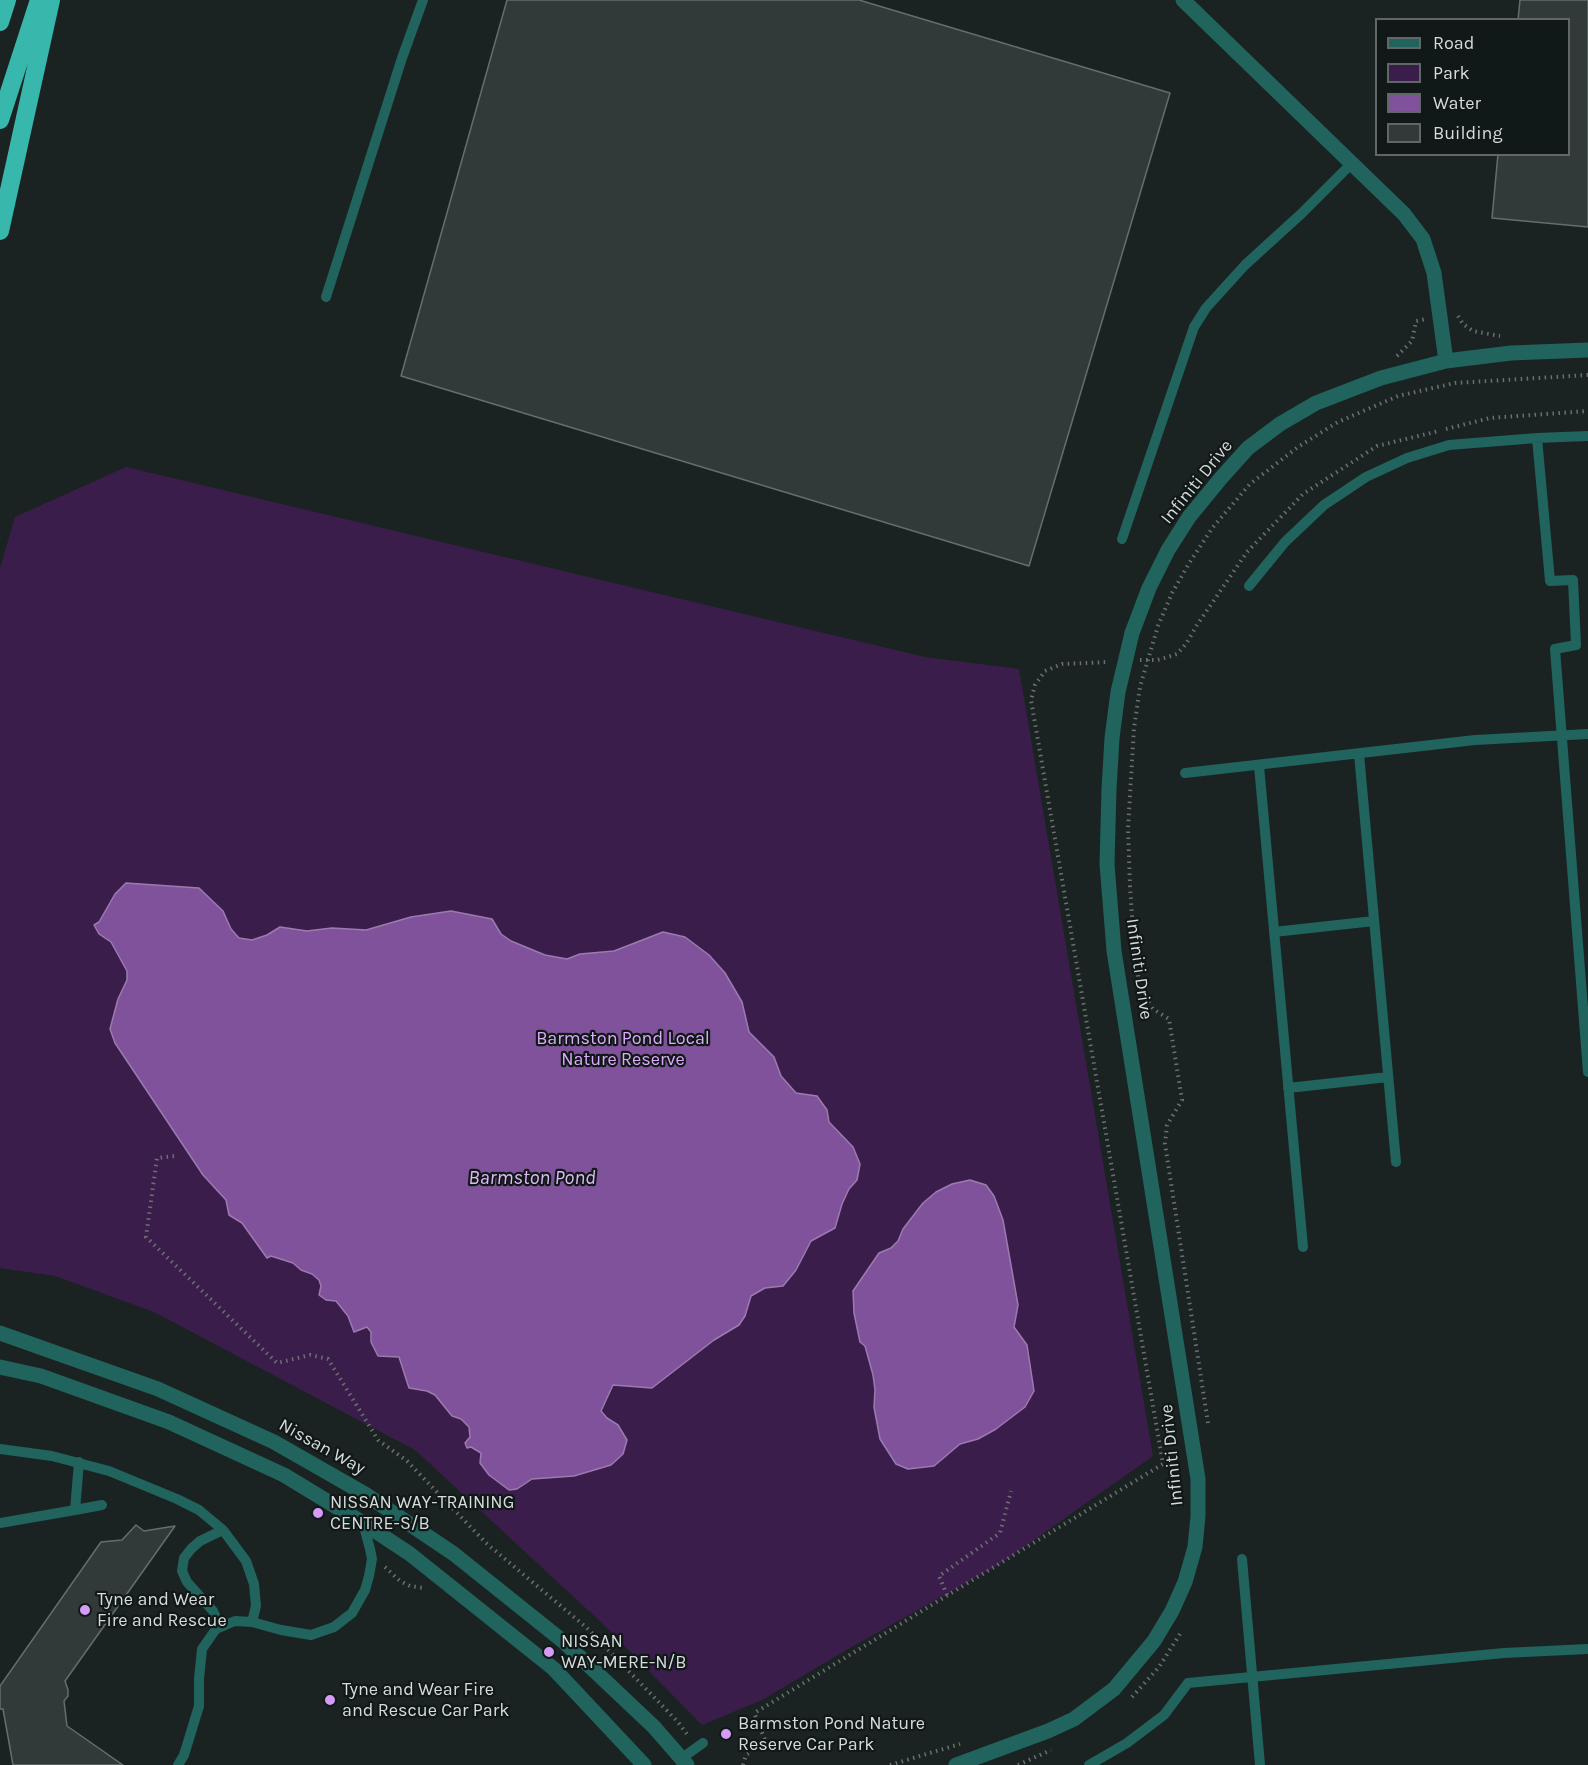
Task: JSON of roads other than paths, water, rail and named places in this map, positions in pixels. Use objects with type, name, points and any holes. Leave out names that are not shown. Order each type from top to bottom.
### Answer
[{"type":"highway","points":[[0,5],[2,0]]},
{"type":"highway","points":[[0,22],[7,0]]},
{"type":"highway","points":[[0,120],[39,0]]},
{"type":"highway","points":[[0,231],[51,0]]},
{"type":"street","points":[[1183,0],[1404,214],[1423,239],[1434,273],[1446,361]]},
{"type":"street","name":"Infiniti Drive","points":[[956,1765],[1074,1719],[1114,1689],[1154,1641],[1172,1611],[1185,1582],[1195,1547],[1198,1479],[1114,951],[1108,875],[1109,789],[1118,692],[1132,633],[1149,588],[1168,550],[1189,517],[1248,448],[1280,424],[1316,404],[1381,378],[1446,361],[1511,353],[1588,350]]},
{"type":"street","name":"Nissan Way","points":[[0,1333],[158,1389],[274,1442],[365,1494],[454,1554],[564,1642],[654,1727],[685,1762]]},
{"type":"street","points":[[0,1367],[41,1376],[169,1422],[284,1475],[363,1523],[410,1554],[554,1669],[644,1765]]},
{"type":"lane","points":[[326,297],[402,58],[423,0]]},
{"type":"lane","points":[[1122,539],[1194,327],[1206,308],[1245,265],[1351,164]]},
{"type":"lane","points":[[1249,586],[1285,542],[1324,505],[1366,477],[1407,458],[1449,445],[1588,436]]},
{"type":"lane","points":[[1537,438],[1550,580],[1573,580],[1576,645],[1555,649],[1588,1072]]},
{"type":"lane","points":[[1185,773],[1475,740],[1588,734]]},
{"type":"lane","points":[[1359,754],[1395,1162]]},
{"type":"lane","points":[[1259,766],[1303,1248]]},
{"type":"lane","points":[[1274,932],[1374,921]]},
{"type":"lane","points":[[1288,1089],[1388,1077]]},
{"type":"lane","points":[[0,1449],[79,1462],[110,1471],[198,1510],[223,1530],[246,1562],[254,1584],[257,1623]]},
{"type":"lane","points":[[75,1510],[79,1462]]},
{"type":"lane","points":[[0,1523],[102,1505]]},
{"type":"lane","points":[[216,1629],[235,1621],[257,1623],[311,1635],[334,1627],[352,1613],[365,1590],[372,1559],[363,1523]]},
{"type":"lane","points":[[178,1765],[184,1755],[199,1706],[202,1648],[216,1629],[218,1622],[213,1611],[187,1582],[182,1571],[184,1558],[200,1541],[223,1530]]},
{"type":"lane","points":[[1242,1559],[1260,1765]]},
{"type":"lane","points":[[1089,1765],[1127,1743],[1164,1715],[1188,1683],[1504,1653],[1588,1649]]},
{"type":"lane","points":[[685,1762],[700,1746]]},
{"type":"water","name":"Barmston Pond","points":[[126,883],[199,888],[223,911],[231,929],[239,938],[252,940],[280,927],[307,931],[332,928],[366,930],[411,917],[451,911],[492,919],[501,934],[511,941],[545,955],[567,959],[580,954],[614,951],[663,932],[685,937],[709,955],[725,973],[742,1002],[749,1032],[774,1057],[781,1076],[796,1093],[817,1096],[827,1110],[829,1122],[853,1147],[860,1164],[857,1180],[849,1189],[842,1204],[835,1228],[811,1241],[796,1270],[783,1286],[765,1288],[751,1296],[745,1316],[739,1325],[714,1340],[652,1388],[613,1385],[601,1411],[618,1425],[627,1440],[623,1454],[611,1465],[574,1476],[532,1479],[517,1489],[509,1490],[489,1475],[480,1463],[481,1453],[471,1447],[467,1448],[465,1443],[470,1437],[469,1427],[461,1419],[452,1416],[435,1395],[409,1388],[399,1357],[378,1356],[371,1342],[371,1332],[367,1327],[354,1332],[348,1316],[336,1301],[326,1300],[319,1295],[321,1286],[319,1280],[293,1263],[271,1256],[267,1258],[242,1223],[229,1215],[226,1200],[203,1175],[115,1043],[110,1029],[118,999],[127,980],[127,971],[111,942],[99,934],[94,925],[99,922],[115,894]]},
{"type":"water","points":[[970,1180],[986,1185],[994,1196],[1003,1220],[1018,1305],[1014,1327],[1027,1345],[1034,1391],[1025,1407],[996,1429],[978,1439],[960,1444],[934,1466],[908,1469],[896,1464],[880,1439],[874,1407],[873,1375],[865,1346],[860,1342],[854,1313],[853,1291],[879,1253],[891,1248],[898,1241],[903,1229],[923,1203],[936,1192],[952,1184]]},
{"type":"place","name":"NISSAN WAY-TRAINING CENTRE-S/B","points":[[318,1513]]},
{"type":"place","name":"Tyne and Wear Fire and Rescue","points":[[85,1610]]},
{"type":"place","name":"NISSAN WAY-MERE-N/B","points":[[549,1652]]},
{"type":"place","name":"Tyne and Wear Fire and Rescue Car Park","points":[[330,1700]]},
{"type":"place","name":"Barmston Pond Nature Reserve Car Park","points":[[726,1734]]},
{"type":"park label","name":"Barmston Pond Local Nature Reserve","points":[[623,1049]]}]
